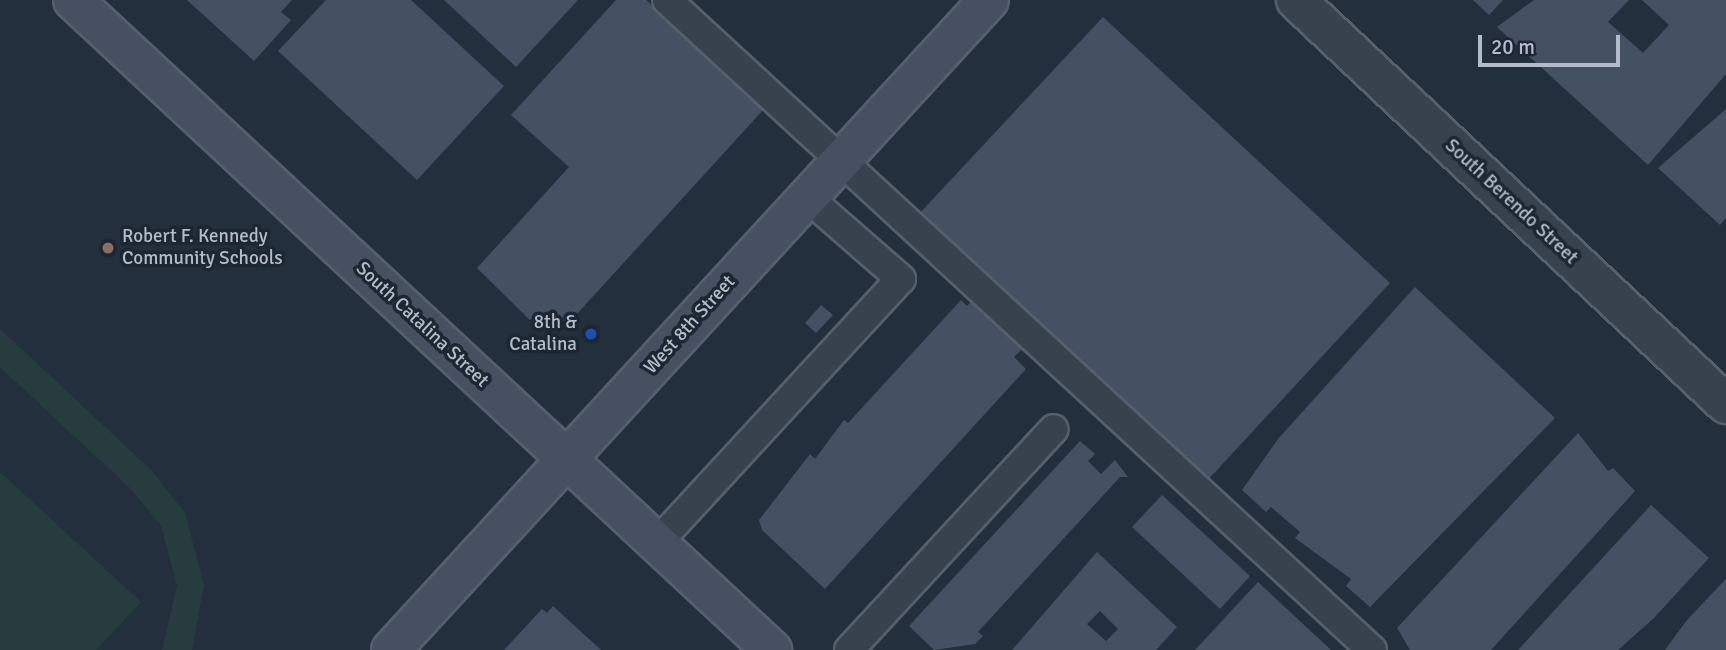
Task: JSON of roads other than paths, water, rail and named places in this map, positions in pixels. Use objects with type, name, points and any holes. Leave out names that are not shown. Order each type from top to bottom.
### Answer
[{"type":"street","name":"South Catalina Street","points":[[72,0],[772,650]]},
{"type":"street","name":"West 8th Street","points":[[391,650],[989,0]]},
{"type":"street","name":"South Berendo Street","points":[[1296,0],[1726,404]]},
{"type":"lane","points":[[667,0],[1372,650]]},
{"type":"lane","points":[[657,543],[901,279],[806,196]]},
{"type":"lane","points":[[849,650],[1054,429]]},
{"type":"place","name":"Robert F. Kennedy Community Schools","points":[[108,248]]},
{"type":"place","name":"8th & Catalina","points":[[591,334]]}]
